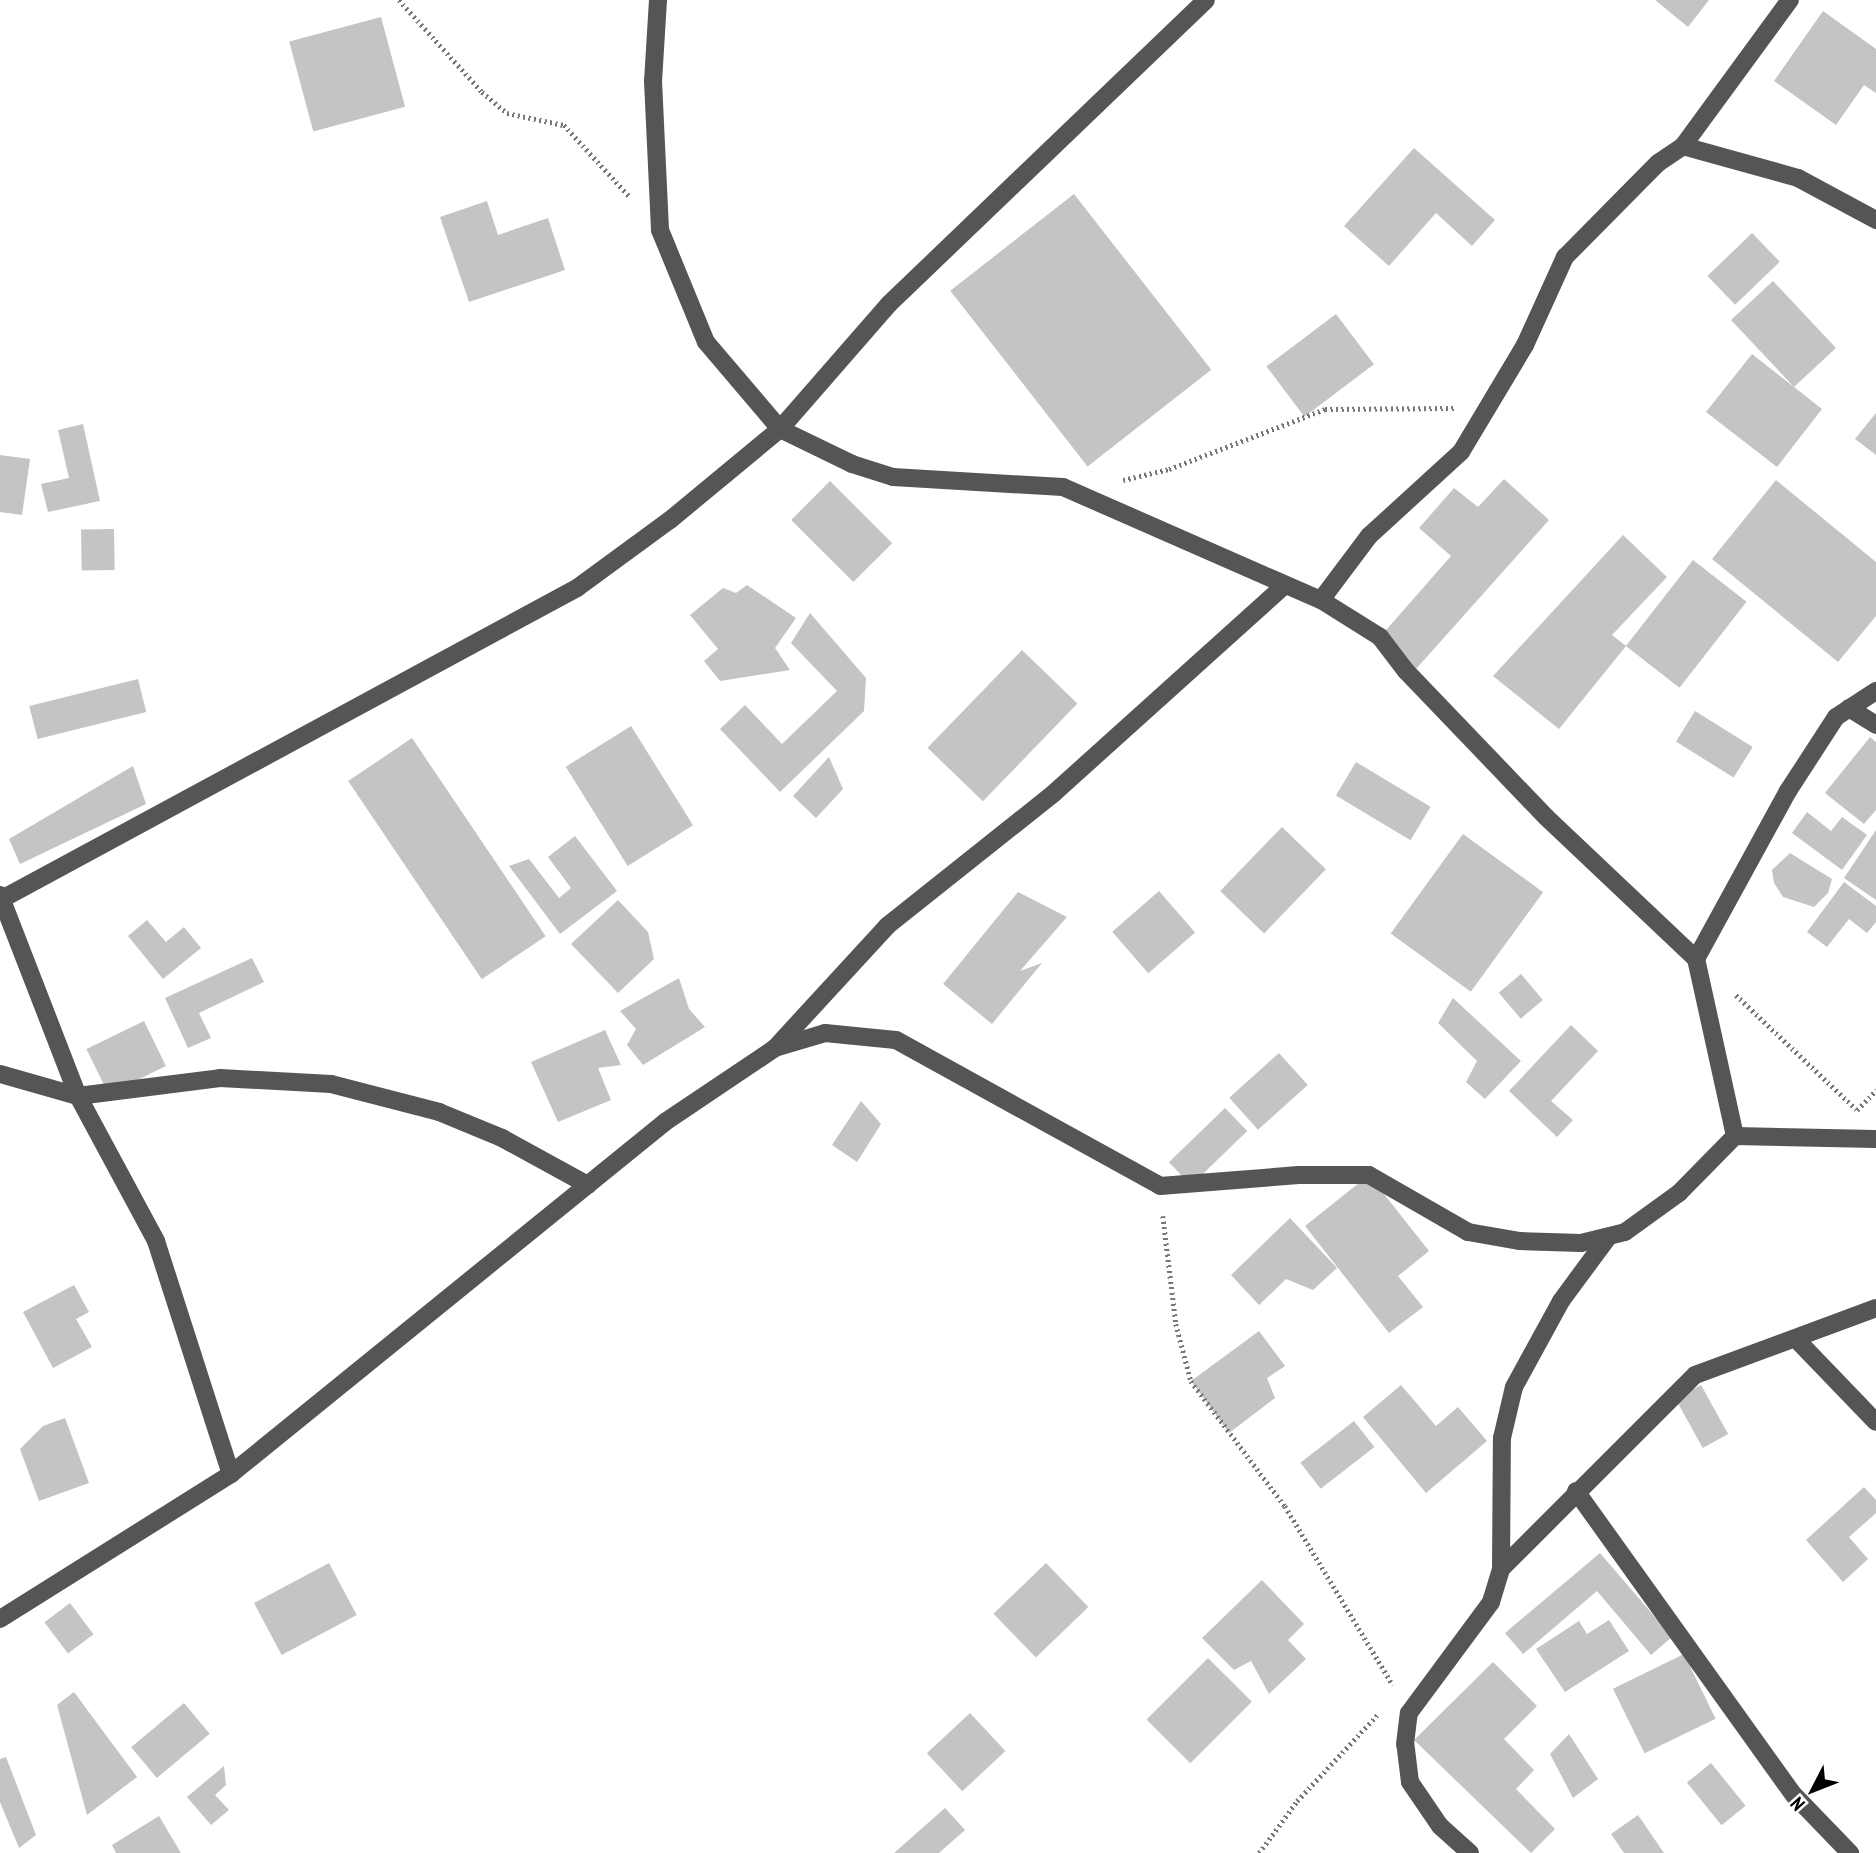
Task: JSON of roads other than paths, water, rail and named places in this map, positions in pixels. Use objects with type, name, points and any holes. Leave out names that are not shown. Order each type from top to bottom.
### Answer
[{"type":"street","points":[[658,0],[653,81],[660,230],[706,342],[780,429],[852,464],[893,477],[1063,487],[1321,600],[1380,637],[1406,671],[1546,817],[1696,959],[1735,1136]]},
{"type":"street","points":[[231,1474],[156,1241],[78,1096],[0,898],[577,588],[670,520],[780,429],[889,304],[1206,0]]},
{"type":"street","points":[[1321,600],[1370,536],[1461,452],[1489,408],[1554,288],[1564,257],[1658,163],[1683,146],[1790,0]]},
{"type":"street","points":[[1683,146],[1798,178],[1876,220]]},
{"type":"street","points":[[0,1619],[231,1474],[665,1122],[775,1048],[887,926],[1054,793],[1285,585]]},
{"type":"street","points":[[1696,959],[1788,790],[1836,717],[1876,691]]},
{"type":"street","points":[[1849,709],[1876,725]]},
{"type":"street","points":[[775,1048],[825,1033],[896,1040],[1160,1186],[1299,1175],[1369,1175],[1468,1232],[1520,1241],[1606,1240],[1625,1233],[1679,1192],[1735,1136],[1876,1139]]},
{"type":"street","points":[[0,1074],[78,1096],[220,1078],[331,1084],[439,1112],[502,1138],[588,1185]]},
{"type":"street","points":[[1501,1569],[1502,1437],[1514,1387],[1561,1301],[1606,1240]]},
{"type":"street","points":[[1470,1853],[1440,1826],[1410,1782],[1405,1744],[1409,1713],[1479,1623],[1501,1569],[1695,1374],[1876,1308]]},
{"type":"street","points":[[1796,1339],[1876,1422]]},
{"type":"street","points":[[1576,1491],[1794,1796],[1850,1853]]}]
